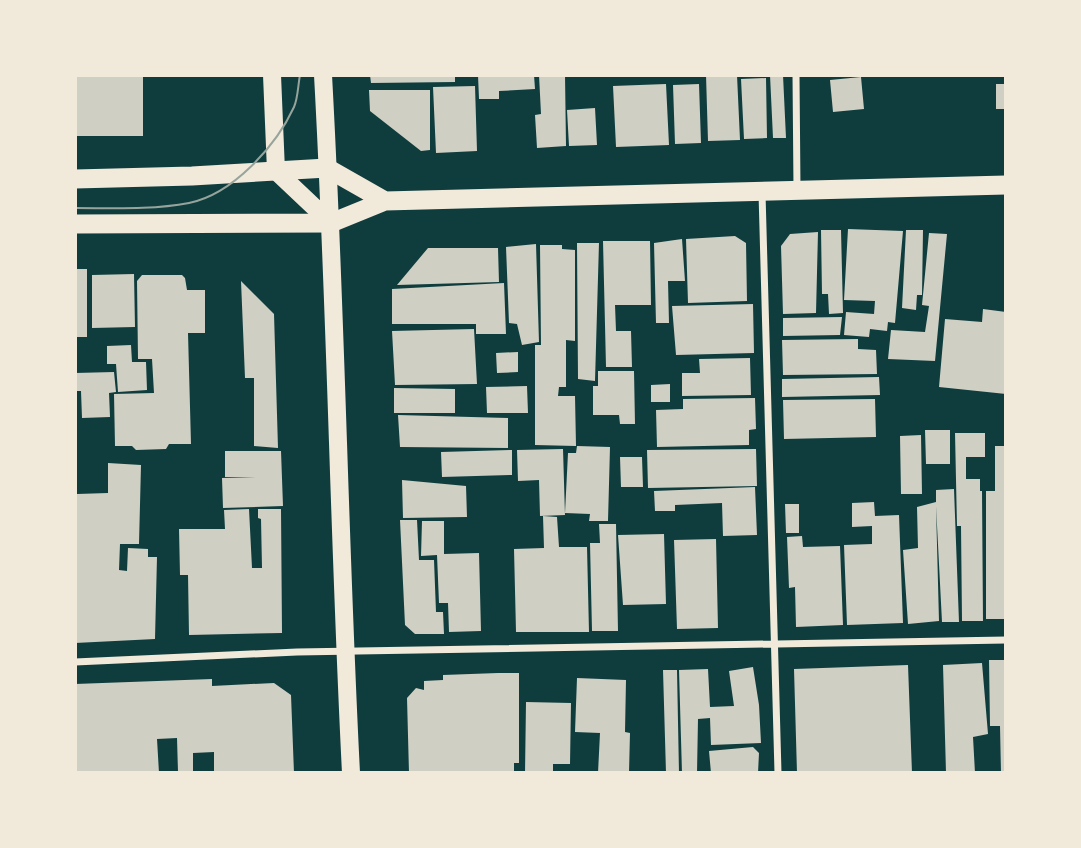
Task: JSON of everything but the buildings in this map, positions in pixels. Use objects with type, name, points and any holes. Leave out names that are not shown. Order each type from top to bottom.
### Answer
[{"type":"highway","points":[[75,179],[192,176],[327,168],[385,201]]},
{"type":"highway","points":[[75,224],[331,223],[385,201],[1006,185]]},
{"type":"main road","points":[[272,75],[277,138],[276,170],[331,223]]},
{"type":"main road","points":[[323,75],[351,773]]},
{"type":"street","points":[[796,75],[797,190]]},
{"type":"street","points":[[762,191],[778,773]]},
{"type":"street","points":[[75,662],[297,652],[1006,640]]},
{"type":"tram line","points":[[75,208],[161,207],[189,203],[221,190],[251,166],[276,137],[294,107],[300,75]]}]
